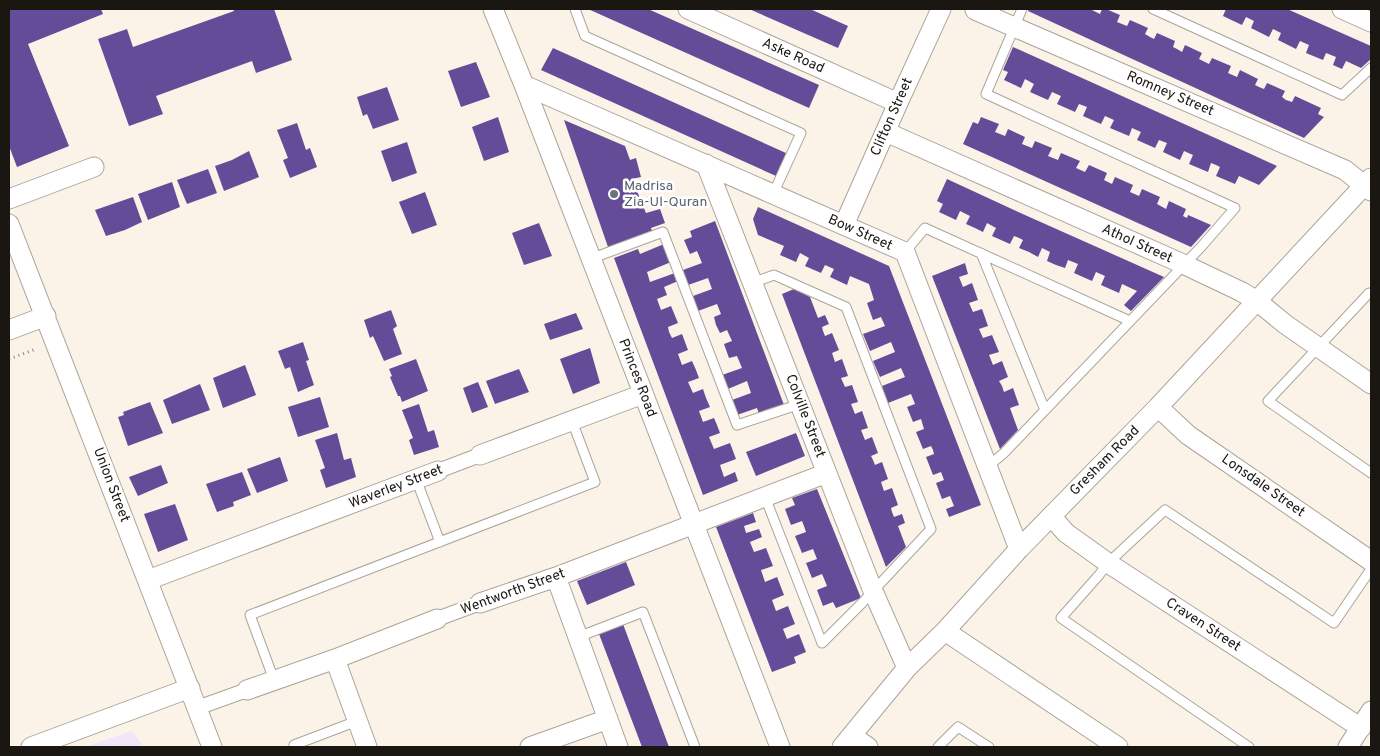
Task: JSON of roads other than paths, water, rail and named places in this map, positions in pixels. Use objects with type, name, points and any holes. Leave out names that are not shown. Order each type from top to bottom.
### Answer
[{"type":"street","name":"Princes Road","points":[[493,9],[524,84],[590,260],[780,747]]},
{"type":"street","name":"Aske Road","points":[[688,9],[898,103]]},
{"type":"street","name":"Clifton Street","points":[[844,225],[942,9]]},
{"type":"street","points":[[1342,9],[1371,22]]},
{"type":"street","name":"Romney Street","points":[[973,10],[1345,170],[1369,185]]},
{"type":"street","name":"Bow Street","points":[[524,84],[905,252],[1018,549]]},
{"type":"street","name":"Athol Street","points":[[886,132],[1242,292],[1257,301],[1284,324],[1371,384]]},
{"type":"street","name":"Colville Street","points":[[706,164],[873,591],[907,668]]},
{"type":"street","points":[[9,199],[94,167]]},
{"type":"street","name":"Gresham Road","points":[[847,742],[907,668],[945,631],[1018,549],[1158,407],[1369,185]]},
{"type":"street","name":"Union Street","points":[[9,224],[212,747]]},
{"type":"street","points":[[9,330],[46,316]]},
{"type":"street","name":"Waverley Street","points":[[148,580],[643,394]]},
{"type":"street","name":"Lonsdale Street","points":[[1158,407],[1188,435],[1371,562]]},
{"type":"street","name":"Wentworth Street","points":[[197,708],[335,659],[480,603],[556,577],[827,473]]},
{"type":"street","name":"Craven Street","points":[[1051,516],[1066,533],[1108,563],[1361,728]]},
{"type":"street","points":[[556,577],[618,747]]},
{"type":"street","points":[[945,631],[1118,747]]},
{"type":"street","points":[[335,659],[367,747]]},
{"type":"street","points":[[31,747],[190,688]]},
{"type":"street","points":[[1348,747],[1371,712]]},
{"type":"street","points":[[530,747],[608,719]]},
{"type":"street","points":[[847,742],[868,747]]},
{"type":"lane","points":[[575,9],[585,36],[801,133],[773,194]]},
{"type":"lane","points":[[987,467],[1004,453],[1201,247],[1235,208],[986,94],[1022,9]]},
{"type":"lane","points":[[1153,9],[1342,95],[1371,68]]},
{"type":"lane","points":[[905,252],[925,228],[1130,321]]},
{"type":"lane","points":[[590,260],[664,232],[737,425],[800,404]]},
{"type":"lane","points":[[981,253],[1045,410]]},
{"type":"lane","points":[[752,282],[774,275],[846,307],[931,529],[822,643],[765,497]]},
{"type":"lane","points":[[1371,294],[1370,292],[1268,402],[1371,473]]},
{"type":"lane","points":[[274,680],[250,615],[595,482],[572,421]]},
{"type":"lane","points":[[416,480],[440,542]]},
{"type":"lane","points":[[1249,747],[1061,618],[1108,563],[1165,510],[1334,623],[1371,569]]},
{"type":"lane","points":[[578,637],[643,612],[695,747]]},
{"type":"lane","points":[[295,747],[294,745],[357,722]]},
{"type":"lane","points":[[938,747],[958,727],[989,747]]},
{"type":"place","name":"Madrisa Zia-Ul-Quran","points":[[614,194]]}]
